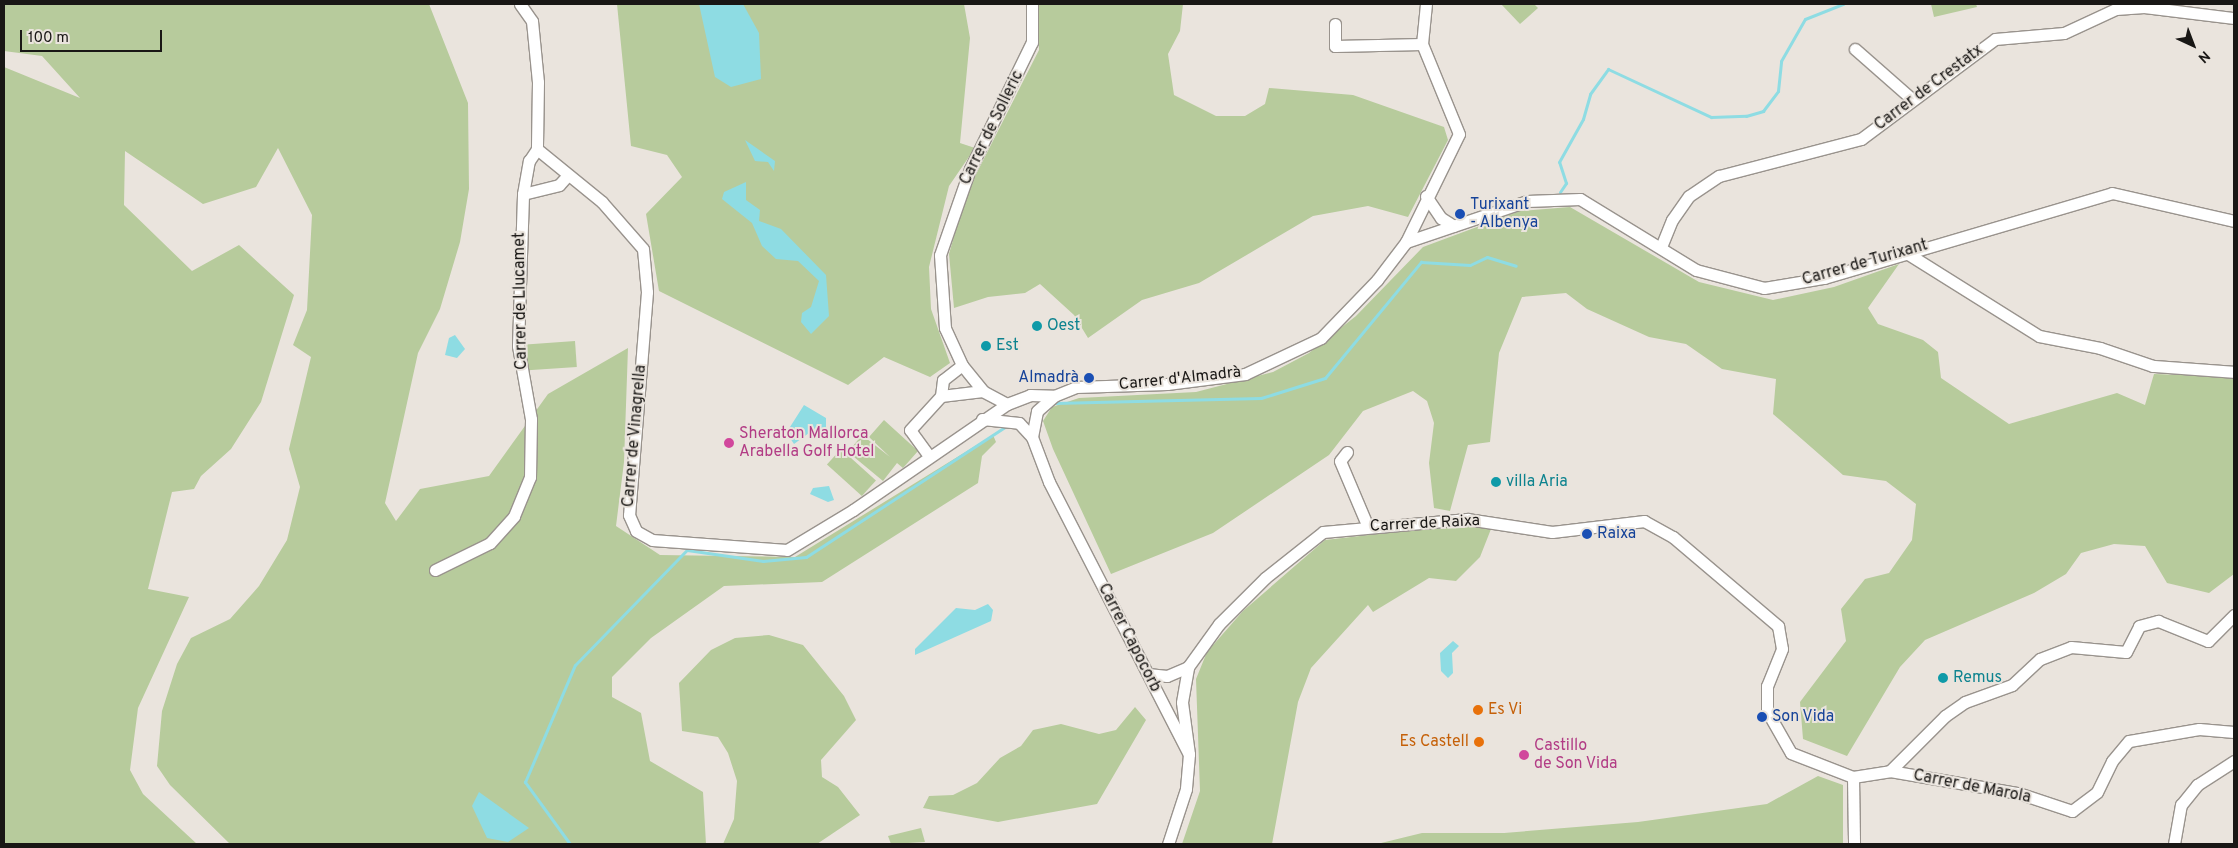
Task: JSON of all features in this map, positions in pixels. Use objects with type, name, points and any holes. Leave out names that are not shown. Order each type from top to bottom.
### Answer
[{"type":"street","name":"Carrer de Llucamet","points":[[435,570],[490,543],[514,516],[530,477],[531,419],[518,346],[523,194],[529,161],[536,149],[538,82],[532,21],[520,4]]},
{"type":"street","name":"Carrer de Solleric","points":[[1007,404],[983,391],[962,365],[944,328],[940,255],[970,169],[1032,42],[1032,4]]},
{"type":"street","points":[[1335,24],[1335,46],[1422,44],[1426,4]]},
{"type":"street","name":"Carrer de Crestatx","points":[[1661,247],[1672,220],[1689,196],[1719,176],[1862,139],[1912,99],[1995,38],[2064,33],[2116,9],[2135,8],[2234,18]]},
{"type":"street","name":"Carrer d'Almadrà","points":[[1054,396],[1076,387],[1167,384],[1245,374],[1321,338],[1376,280],[1406,242],[1426,196],[1459,134],[1422,44]]},
{"type":"street","points":[[1855,49],[1912,99]]},
{"type":"street","name":"Carrer de Vinagrella","points":[[536,149],[567,176],[602,202],[644,249],[647,292],[629,515],[636,531],[652,540],[787,550],[929,456],[980,419],[1007,404],[1030,395],[1054,396]]},
{"type":"street","points":[[523,194],[559,185],[567,176]]},
{"type":"street","name":"Carrer de Turixant","points":[[1406,242],[1527,201],[1580,199],[1696,270],[1764,288],[1824,278],[1905,252],[2112,193],[2234,221]]},
{"type":"street","points":[[1426,196],[1441,218],[1454,226]]},
{"type":"street","points":[[1905,252],[2039,336],[2100,348],[2153,366],[2234,372]]},
{"type":"street","points":[[929,456],[910,430],[941,396],[943,380],[962,365]]},
{"type":"street","points":[[941,396],[983,391]]},
{"type":"street","points":[[1032,437],[1037,411],[1054,396]]},
{"type":"street","points":[[980,419],[1019,422],[1032,437]]},
{"type":"street","name":"Carrer Capocorb","points":[[1032,437],[1049,482],[1189,754]]},
{"type":"street","points":[[1347,452],[1340,461],[1368,527]]},
{"type":"street","name":"Carrer de Raixa","points":[[1189,754],[1182,702],[1188,667],[1239,604],[1323,532],[1467,519],[1552,532],[1644,521],[1673,537],[1778,626],[1782,650],[1766,686],[1768,710],[1791,753],[1853,777]]},
{"type":"street","points":[[1890,771],[1945,716],[1965,702],[2012,685],[2040,659],[2072,647],[2126,652],[2139,626],[2158,621],[2208,641],[2234,615]]},
{"type":"street","points":[[1148,674],[1167,676],[1188,667]]},
{"type":"street","name":"Carrer de Marola","points":[[1853,777],[1890,771],[2018,793],[2072,811],[2096,792],[2112,761],[2130,742],[2199,729],[2234,732]]},
{"type":"street","points":[[1168,844],[1186,789],[1189,754]]},
{"type":"street","points":[[2174,844],[2181,804],[2197,785],[2234,761]]},
{"type":"street","points":[[1853,777],[1854,844]]},
{"type":"green space","points":[[4,4],[429,4],[468,103],[469,189],[460,242],[440,309],[418,353],[385,503],[396,521],[420,489],[489,476],[548,394],[628,348],[624,462],[616,526],[660,555],[795,557],[993,435],[996,442],[982,456],[978,483],[822,582],[724,586],[651,638],[612,677],[612,697],[641,713],[650,761],[703,792],[706,844],[230,844],[170,785],[157,766],[162,711],[177,664],[191,638],[230,619],[259,586],[287,540],[300,487],[289,449],[311,357],[293,345],[307,310],[312,215],[278,148],[256,187],[203,204],[125,151],[124,205],[192,271],[239,245],[294,295],[261,402],[231,449],[201,476],[194,489],[172,492],[148,589],[189,597],[138,708],[130,770],[143,794],[197,844],[4,844],[4,67],[80,98],[42,56],[4,51]]},
{"type":"green space","points":[[617,4],[964,4],[970,38],[960,143],[975,148],[949,186],[929,267],[931,309],[950,363],[930,377],[884,357],[848,385],[659,291],[646,214],[682,177],[667,155],[631,146]]},
{"type":"green space","points":[[1038,4],[1183,4],[1180,31],[1168,54],[1174,95],[1216,116],[1245,116],[1265,104],[1269,88],[1353,95],[1444,127],[1448,140],[1408,217],[1368,206],[1313,216],[1199,283],[1142,300],[1088,338],[1074,315],[1040,284],[1025,293],[988,297],[954,308],[949,254],[966,194],[1039,50]]},
{"type":"green space","points":[[1501,4],[1534,4],[1538,8],[1520,24]]},
{"type":"green space","points":[[1931,4],[1976,4],[1977,7],[1934,17]]},
{"type":"green space","points":[[1570,207],[1699,282],[1773,300],[1834,287],[1899,264],[1868,308],[1878,324],[1923,340],[1938,352],[1941,378],[2009,424],[2117,393],[2145,405],[2154,374],[2234,377],[2234,574],[2209,593],[2167,583],[2145,546],[2114,544],[2081,553],[2066,574],[2034,593],[1925,640],[1900,667],[1847,756],[1803,739],[1800,702],[1846,641],[1841,609],[1865,579],[1889,573],[1912,540],[1916,504],[1886,481],[1843,475],[1773,414],[1776,379],[1722,369],[1686,344],[1649,337],[1587,309],[1566,293],[1522,297],[1499,353],[1490,442],[1468,445],[1450,511],[1434,508],[1429,463],[1434,423],[1427,401],[1413,391],[1363,411],[1329,455],[1213,533],[1111,574],[1053,449],[1043,421],[1052,407],[1079,398],[1196,392],[1273,372],[1309,353],[1356,316],[1423,247],[1520,211]]},
{"type":"green space","points":[[575,341],[577,367],[528,370],[526,344]]},
{"type":"green space","points":[[884,420],[918,451],[903,468],[897,463],[883,481],[848,452],[862,435],[890,457],[869,437]]},
{"type":"green space","points":[[841,449],[876,480],[862,496],[827,465]]},
{"type":"green space","points":[[1465,524],[1491,529],[1480,557],[1456,581],[1429,578],[1373,612],[1368,605],[1311,668],[1298,702],[1272,844],[1182,844],[1200,791],[1196,679],[1207,652],[1243,611],[1325,540]]},
{"type":"green space","points":[[769,635],[803,645],[844,696],[856,720],[821,760],[822,777],[838,787],[860,815],[817,844],[723,844],[734,819],[737,781],[728,753],[718,737],[682,731],[679,683],[711,650],[735,638]]},
{"type":"green space","points":[[1135,707],[1146,720],[1097,804],[998,822],[923,808],[929,796],[953,795],[977,783],[1000,758],[1021,746],[1033,730],[1061,724],[1099,734],[1116,730]]},
{"type":"green space","points":[[1818,776],[1843,785],[1843,844],[1377,844],[1422,833],[1504,833],[1638,822],[1767,804]]},
{"type":"green space","points":[[921,828],[925,842],[891,844],[888,836]]},
{"type":"water","points":[[699,4],[743,4],[759,33],[761,79],[731,87],[715,77]]},
{"type":"water","points":[[745,140],[775,161],[774,171],[768,162],[755,161]]},
{"type":"water","points":[[746,182],[746,200],[760,210],[759,221],[781,229],[826,275],[829,316],[811,334],[801,322],[802,313],[811,307],[819,281],[798,261],[776,259],[762,246],[752,223],[722,199],[724,192]]},
{"type":"water","points":[[455,335],[465,349],[457,358],[445,355],[449,338]]},
{"type":"water","points":[[804,405],[826,418],[826,430],[813,430],[794,444],[788,435],[790,427]]},
{"type":"water","points":[[829,486],[834,500],[828,502],[810,494],[813,488]]},
{"type":"water","points":[[988,604],[993,610],[991,621],[915,655],[915,649],[956,608],[975,610]]},
{"type":"water","points":[[1453,641],[1459,646],[1452,653],[1453,673],[1448,678],[1441,671],[1440,653]]},
{"type":"water","points":[[479,792],[529,828],[508,842],[487,838],[472,806]]},
{"type":"waterway","points":[[1560,192],[1566,183],[1559,162],[1583,119],[1590,94],[1608,69],[1711,117],[1746,116],[1763,111],[1778,91],[1781,61],[1805,19],[1843,4]]},
{"type":"waterway","points":[[1054,403],[1261,398],[1325,378],[1421,262],[1470,265],[1487,257],[1516,266]]},
{"type":"waterway","points":[[570,844],[525,782],[575,665],[687,550],[763,561],[806,557],[1005,427]]},
{"type":"place","name":"Turixant - Albenya","points":[[1460,214]]},
{"type":"place","name":"Oest","points":[[1037,326]]},
{"type":"place","name":"Est","points":[[986,346]]},
{"type":"place","name":"Almadrà","points":[[1089,378]]},
{"type":"place","name":"Sheraton Mallorca Arabella Golf Hotel","points":[[729,443]]},
{"type":"place","name":"villa Aria","points":[[1496,482]]},
{"type":"place","name":"Raixa","points":[[1587,534]]},
{"type":"place","name":"Remus","points":[[1943,678]]},
{"type":"place","name":"Es Vi","points":[[1478,710]]},
{"type":"place","name":"Son Vida","points":[[1762,717]]},
{"type":"place","name":"Es Castell","points":[[1479,742]]},
{"type":"place","name":"Castillo de Son Vida","points":[[1524,755]]}]
